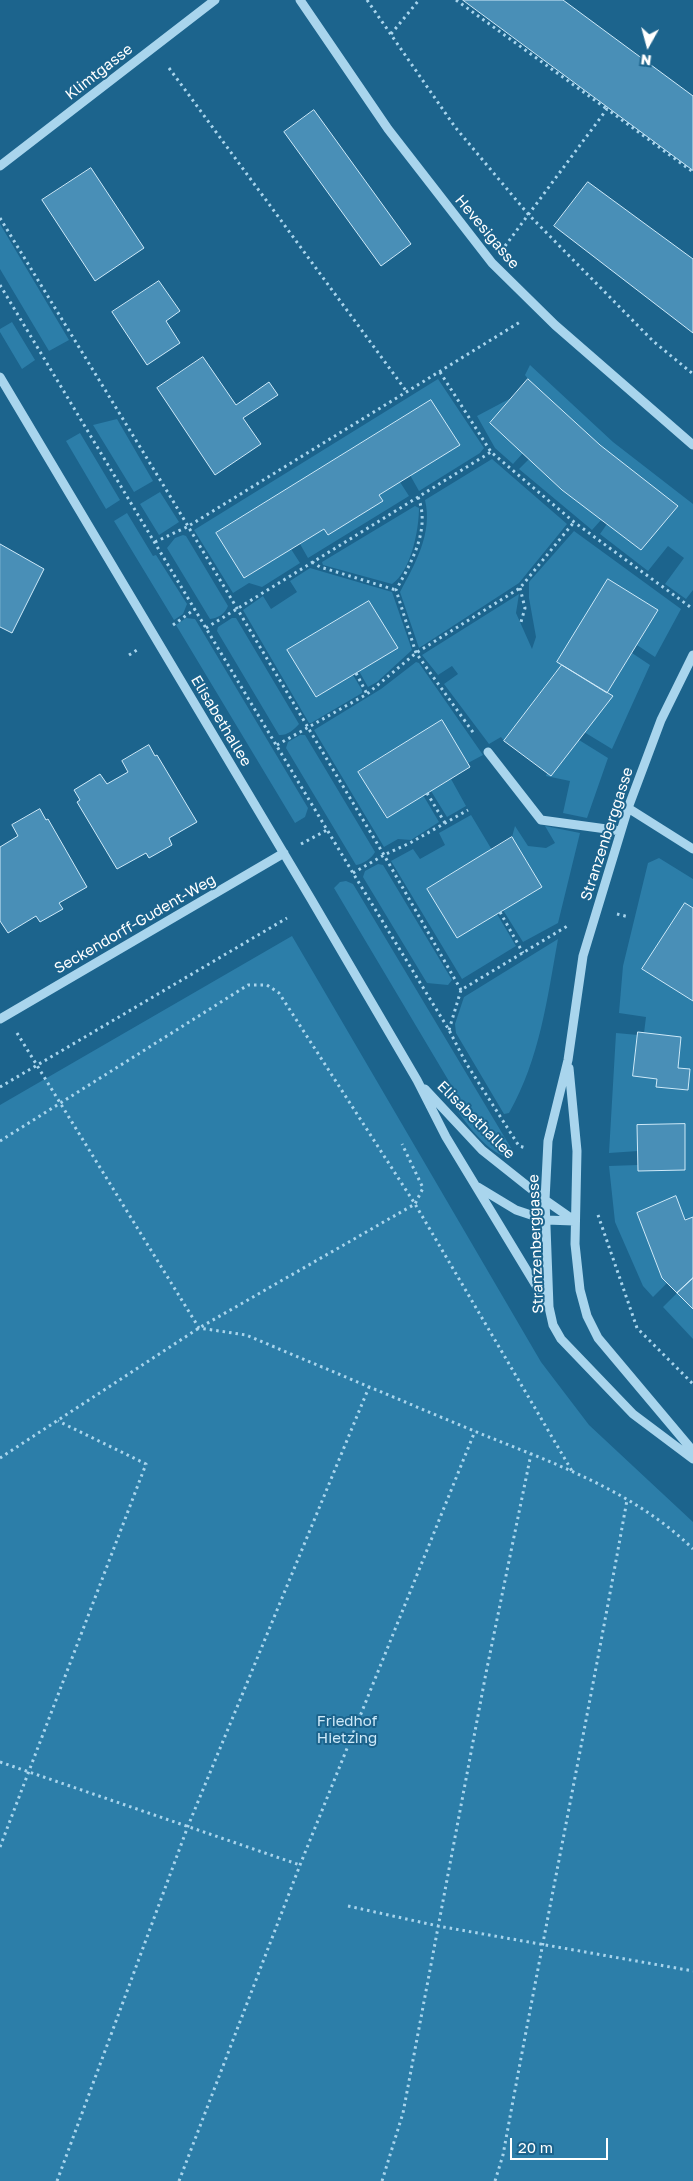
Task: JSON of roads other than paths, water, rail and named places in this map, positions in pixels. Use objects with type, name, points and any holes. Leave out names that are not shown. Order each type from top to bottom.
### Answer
[{"type":"street","name":"Klimtgasse","points":[[0,166],[215,0]]},
{"type":"street","name":"Hevesigasse","points":[[300,0],[388,129],[492,263],[540,310],[693,445]]},
{"type":"street","name":"Elisabethallee","points":[[0,376],[284,853],[417,1080],[446,1137],[549,1307]]},
{"type":"street","name":"Stranzenberggasse","points":[[693,655],[661,720],[628,808],[583,956],[568,1060],[548,1141],[545,1200],[549,1307],[553,1325],[560,1339],[633,1414],[693,1459]]},
{"type":"street","points":[[488,752],[540,820],[621,831]]},
{"type":"street","points":[[628,808],[693,849]]},
{"type":"street","name":"Seckendorff-Gudent-Weg","points":[[3,1017],[284,853]]},
{"type":"street","name":"Stranzenberggasse","points":[[568,1060],[577,1150],[575,1244],[580,1290],[587,1316],[598,1338],[693,1451]]},
{"type":"street","name":"Elisabethallee","points":[[417,1080],[482,1150],[545,1200],[575,1221]]},
{"type":"street","name":"Elisabethallee","points":[[476,1186],[516,1210],[546,1220],[575,1221]]},
{"type":"park label","name":"Friedhof Hietzing","points":[[347,1730]]}]
